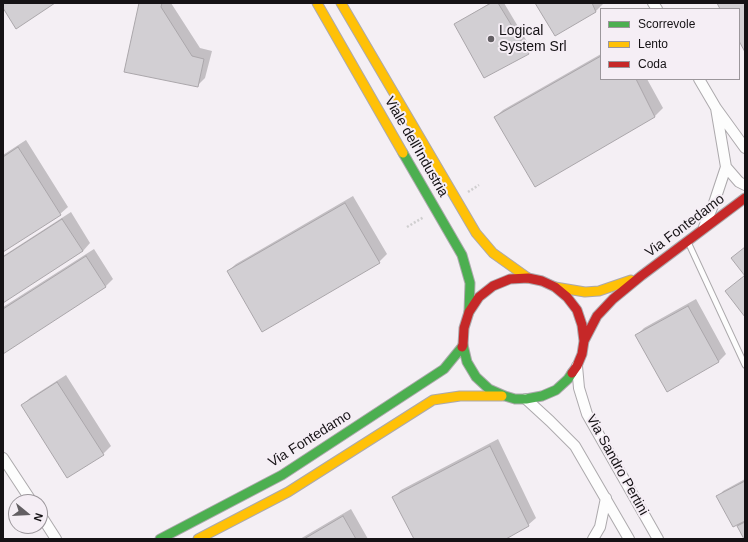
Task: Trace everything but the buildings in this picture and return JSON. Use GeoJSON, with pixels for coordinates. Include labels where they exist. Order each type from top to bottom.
{"type":"FeatureCollection","features":[{"type":"Feature","properties":{"kind":"main road","name":"Viale dell'Industria"},"geometry":{"type":"LineString","coordinates":[[317,3],[462,255],[470,283],[469,312]]}},
{"type":"Feature","properties":{"kind":"main road","name":"Viale dell'Industria"},"geometry":{"type":"LineString","coordinates":[[341,3],[476,232],[493,253],[528,278]]}},
{"type":"Feature","properties":{"kind":"main road","name":"Via Fontedamo"},"geometry":{"type":"LineString","coordinates":[[584,341],[597,316],[613,299],[641,276],[745,198]]}},
{"type":"Feature","properties":{"kind":"main road","name":"Via Fontedamo"},"geometry":{"type":"LineString","coordinates":[[555,287],[585,292],[599,291],[641,276]]}},
{"type":"Feature","properties":{"kind":"main road","name":"Via Fontedamo"},"geometry":{"type":"LineString","coordinates":[[528,278],[542,281],[555,287],[567,297],[577,310],[582,325],[584,341],[582,354],[577,366],[568,379],[556,390],[542,396],[526,399],[515,399],[489,389],[476,377],[467,362],[463,345],[464,328],[469,312],[479,297],[493,286],[510,279],[528,278]]}},
{"type":"Feature","properties":{"kind":"main road","name":"Via Fontedamo"},"geometry":{"type":"LineString","coordinates":[[160,539],[302,462],[444,369],[463,345]]}},
{"type":"Feature","properties":{"kind":"main road","name":"Via Fontedamo"},"geometry":{"type":"LineString","coordinates":[[198,539],[288,492],[433,400],[460,396],[505,396]]}},
{"type":"Feature","properties":{"kind":"street"},"geometry":{"type":"LineString","coordinates":[[700,80],[716,108],[745,148]]}},
{"type":"Feature","properties":{"kind":"street"},"geometry":{"type":"LineString","coordinates":[[704,229],[726,167],[716,108]]}},
{"type":"Feature","properties":{"kind":"street"},"geometry":{"type":"LineString","coordinates":[[726,167],[739,182],[745,185]]}},
{"type":"Feature","properties":{"kind":"street","name":"Via Sandro Pertini"},"geometry":{"type":"LineString","coordinates":[[577,366],[579,388],[587,414],[658,539]]}},
{"type":"Feature","properties":{"kind":"street","name":"Via Sandro Pertini"},"geometry":{"type":"LineString","coordinates":[[526,399],[575,446],[629,539]]}},
{"type":"Feature","properties":{"kind":"street"},"geometry":{"type":"LineString","coordinates":[[3,458],[27,494]]}},
{"type":"Feature","properties":{"kind":"street"},"geometry":{"type":"LineString","coordinates":[[593,539],[600,527],[606,498]]}},
{"type":"Feature","properties":{"kind":"street"},"geometry":{"type":"LineString","coordinates":[[48,526],[56,539]]}},
{"type":"Feature","properties":{"kind":"lane"},"geometry":{"type":"LineString","coordinates":[[687,241],[745,365]]}},
{"type":"Feature","properties":{"kind":"traffic: fast"},"geometry":{"type":"LineString","coordinates":[[403,153],[462,255],[470,283],[469,312]]}},
{"type":"Feature","properties":{"kind":"traffic: fast"},"geometry":{"type":"LineString","coordinates":[[463,345],[467,362],[476,377],[489,389],[515,399],[526,399],[542,396],[556,390],[572,373]]}},
{"type":"Feature","properties":{"kind":"traffic: fast"},"geometry":{"type":"LineString","coordinates":[[160,539],[282,475],[444,369],[462,347]]}},
{"type":"Feature","properties":{"kind":"traffic: slow"},"geometry":{"type":"LineString","coordinates":[[317,3],[403,153]]}},
{"type":"Feature","properties":{"kind":"traffic: slow"},"geometry":{"type":"LineString","coordinates":[[341,3],[476,233],[493,253],[528,278]]}},
{"type":"Feature","properties":{"kind":"traffic: slow"},"geometry":{"type":"LineString","coordinates":[[555,287],[585,292],[599,291],[631,280]]}},
{"type":"Feature","properties":{"kind":"traffic: slow"},"geometry":{"type":"LineString","coordinates":[[198,539],[288,492],[433,400],[460,396],[502,396]]}},
{"type":"Feature","properties":{"kind":"traffic: jam"},"geometry":{"type":"LineString","coordinates":[[584,341],[597,316],[613,299],[641,276],[745,198]]}},
{"type":"Feature","properties":{"kind":"traffic: jam"},"geometry":{"type":"LineString","coordinates":[[462,347],[464,328],[469,312],[479,297],[493,286],[510,279],[528,278],[542,281],[555,287],[567,297],[577,310],[582,325],[584,341],[582,354],[572,373]]}},
{"type":"Feature","properties":{"kind":"place","name":"Logical System Srl"},"geometry":{"type":"Point","coordinates":[491,39]}}]}
